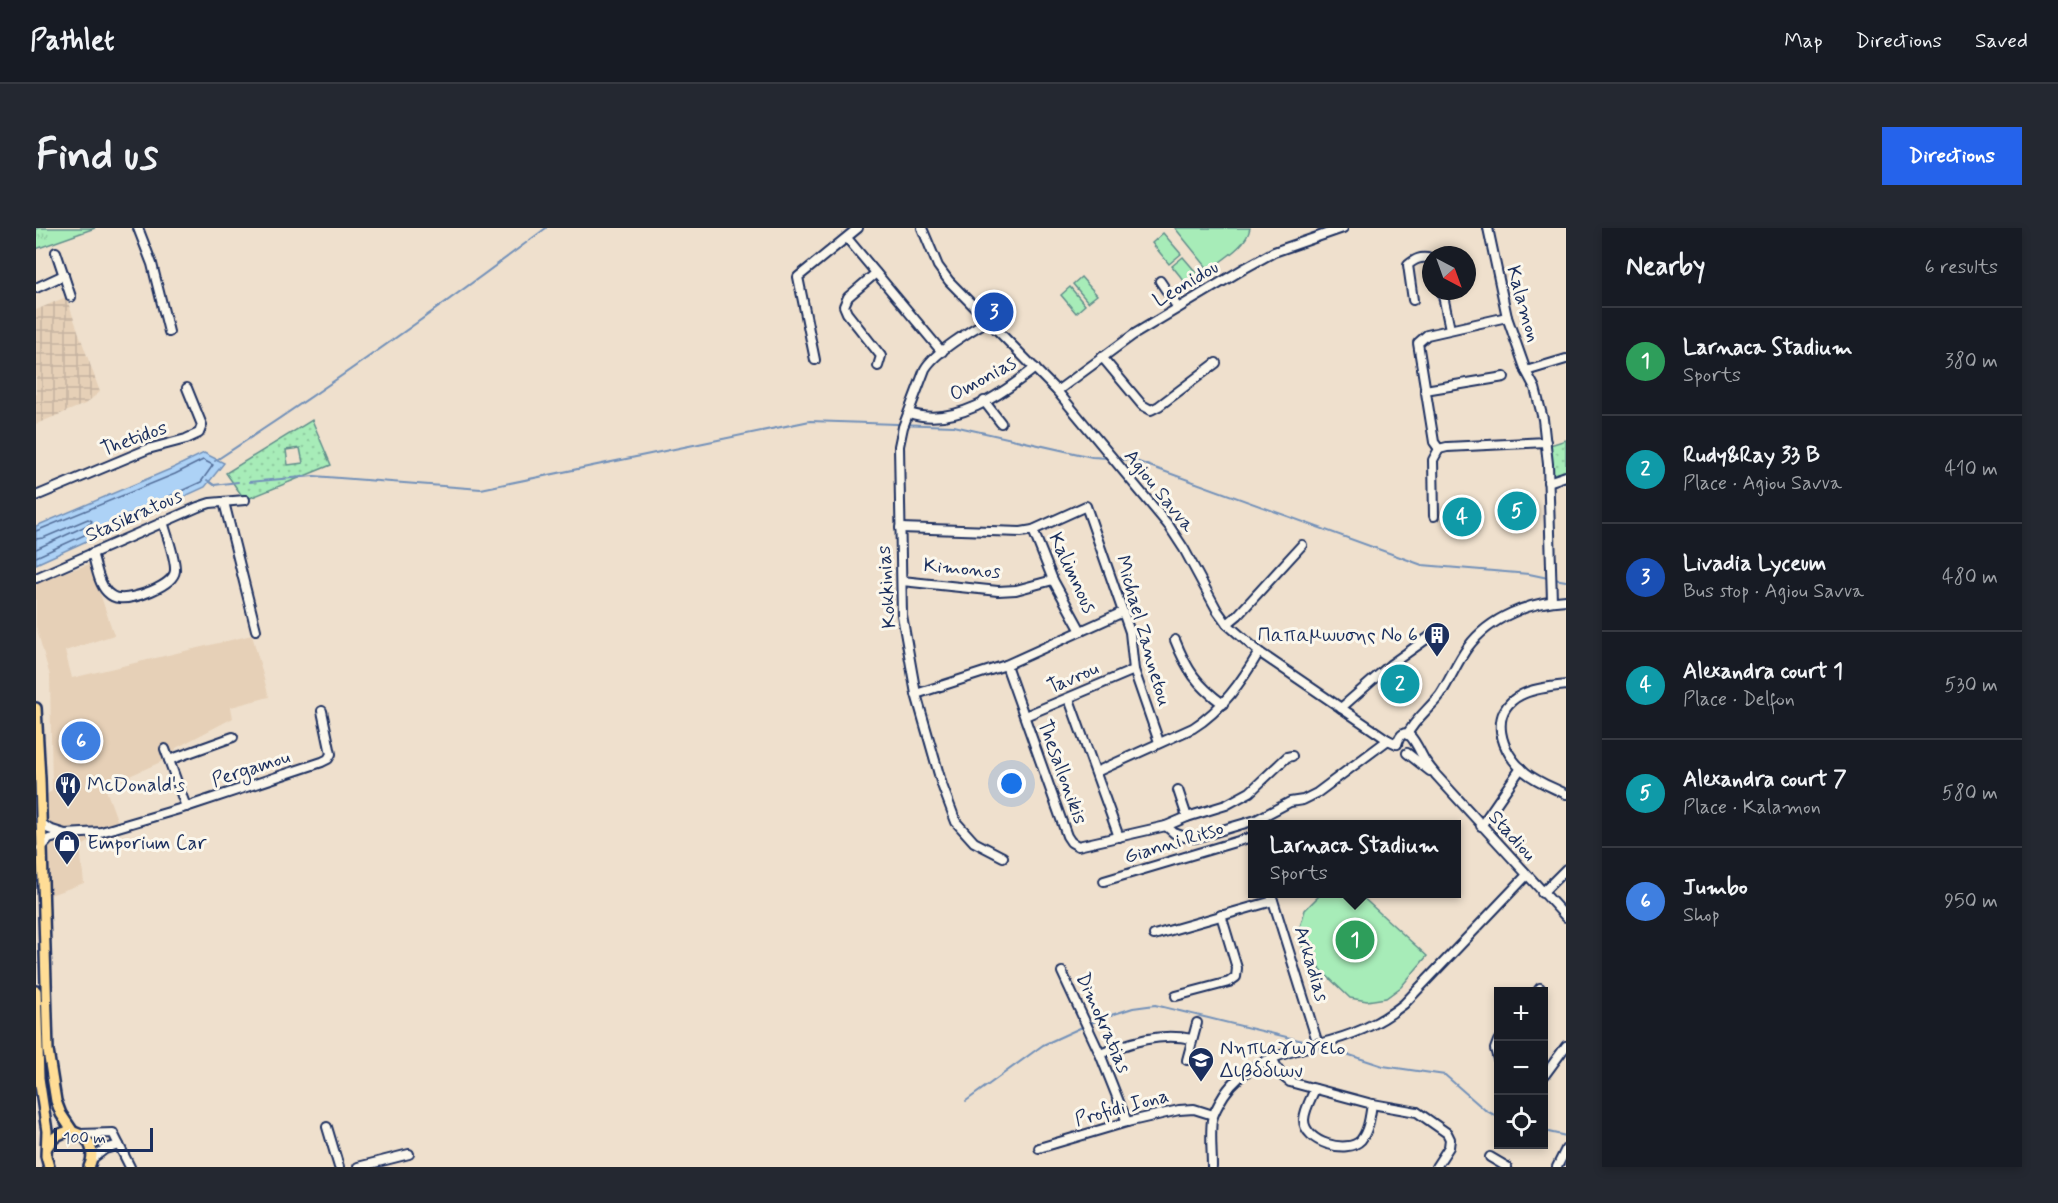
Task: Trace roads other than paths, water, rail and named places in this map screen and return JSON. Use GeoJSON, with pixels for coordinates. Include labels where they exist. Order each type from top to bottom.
{"type":"FeatureCollection","features":[{"type":"Feature","properties":{"kind":"main road"},"geometry":{"type":"LineString","coordinates":[[36,708],[50,1069],[58,1107],[76,1133],[90,1144],[91,1163]]}},
{"type":"Feature","properties":{"kind":"main road"},"geometry":{"type":"LineString","coordinates":[[36,991],[38,1070],[47,1124],[46,1156],[49,1167]]}},
{"type":"Feature","properties":{"kind":"main road"},"geometry":{"type":"LineString","coordinates":[[47,1149],[57,1136],[76,1133]]}},
{"type":"Feature","properties":{"kind":"street"},"geometry":{"type":"LineString","coordinates":[[138,228],[152,264],[169,332]]}},
{"type":"Feature","properties":{"kind":"street"},"geometry":{"type":"LineString","coordinates":[[815,360],[798,277],[858,228]]}},
{"type":"Feature","properties":{"kind":"street","name":"Agiou Savva"},"geometry":{"type":"LineString","coordinates":[[922,228],[938,266],[1058,391],[1177,537],[1216,610],[1227,624],[1259,652],[1397,744]]}},
{"type":"Feature","properties":{"kind":"street","name":"Leonidou"},"geometry":{"type":"LineString","coordinates":[[1058,391],[1102,357],[1158,319],[1274,252],[1343,228]]}},
{"type":"Feature","properties":{"kind":"street","name":"Kalamon"},"geometry":{"type":"LineString","coordinates":[[1488,228],[1508,317],[1526,371],[1535,388],[1546,442],[1552,602]]}},
{"type":"Feature","properties":{"kind":"street"},"geometry":{"type":"LineString","coordinates":[[847,238],[942,352]]}},
{"type":"Feature","properties":{"kind":"street"},"geometry":{"type":"LineString","coordinates":[[56,252],[72,297]]}},
{"type":"Feature","properties":{"kind":"street"},"geometry":{"type":"LineString","coordinates":[[1413,300],[1408,265],[1422,258]]}},
{"type":"Feature","properties":{"kind":"street"},"geometry":{"type":"LineString","coordinates":[[876,273],[848,297],[844,306],[881,356],[878,366]]}},
{"type":"Feature","properties":{"kind":"street"},"geometry":{"type":"LineString","coordinates":[[36,288],[64,275]]}},
{"type":"Feature","properties":{"kind":"street"},"geometry":{"type":"LineString","coordinates":[[1160,281],[1178,308]]}},
{"type":"Feature","properties":{"kind":"street"},"geometry":{"type":"LineString","coordinates":[[1444,300],[1450,329]]}},
{"type":"Feature","properties":{"kind":"street"},"geometry":{"type":"LineString","coordinates":[[1439,449],[1434,442],[1418,343],[1427,335],[1508,317]]}},
{"type":"Feature","properties":{"kind":"street","name":"Kokkinias"},"geometry":{"type":"LineString","coordinates":[[989,320],[932,360],[925,369],[903,427],[898,469],[901,490],[902,615],[916,694],[942,785],[956,822],[974,842],[1004,857]]}},
{"type":"Feature","properties":{"kind":"street"},"geometry":{"type":"LineString","coordinates":[[1102,357],[1142,405],[1151,410],[1216,363]]}},
{"type":"Feature","properties":{"kind":"street"},"geometry":{"type":"LineString","coordinates":[[1526,371],[1566,359]]}},
{"type":"Feature","properties":{"kind":"street","name":"Omonias"},"geometry":{"type":"LineString","coordinates":[[908,415],[919,417],[955,415],[984,401],[1035,368]]}},
{"type":"Feature","properties":{"kind":"street"},"geometry":{"type":"LineString","coordinates":[[1425,390],[1503,378]]}},
{"type":"Feature","properties":{"kind":"street","name":"Thetidos"},"geometry":{"type":"LineString","coordinates":[[36,496],[148,449],[186,439],[199,433],[202,425],[187,388]]}},
{"type":"Feature","properties":{"kind":"street"},"geometry":{"type":"LineString","coordinates":[[984,401],[1001,423]]}},
{"type":"Feature","properties":{"kind":"street"},"geometry":{"type":"LineString","coordinates":[[1434,516],[1433,460],[1439,449],[1546,442]]}},
{"type":"Feature","properties":{"kind":"street"},"geometry":{"type":"LineString","coordinates":[[1548,482],[1566,476]]}},
{"type":"Feature","properties":{"kind":"street","name":"Stasikratous"},"geometry":{"type":"LineString","coordinates":[[37,577],[204,505],[245,500]]}},
{"type":"Feature","properties":{"kind":"street"},"geometry":{"type":"LineString","coordinates":[[224,502],[256,630]]}},
{"type":"Feature","properties":{"kind":"street","name":"Michael Zannetou"},"geometry":{"type":"LineString","coordinates":[[900,528],[1016,532],[1033,530],[1086,506],[1130,632],[1134,670],[1159,742]]}},
{"type":"Feature","properties":{"kind":"street"},"geometry":{"type":"LineString","coordinates":[[92,552],[103,585],[106,591],[114,597],[126,598],[165,586],[172,579],[175,570],[163,521]]}},
{"type":"Feature","properties":{"kind":"street","name":"Kalimnous"},"geometry":{"type":"LineString","coordinates":[[1033,530],[1053,580],[1081,631]]}},
{"type":"Feature","properties":{"kind":"street"},"geometry":{"type":"LineString","coordinates":[[1227,624],[1302,545]]}},
{"type":"Feature","properties":{"kind":"street","name":"Kimonos"},"geometry":{"type":"LineString","coordinates":[[902,581],[998,591],[1016,590],[1053,580]]}},
{"type":"Feature","properties":{"kind":"street"},"geometry":{"type":"LineString","coordinates":[[1407,735],[1416,721],[1437,698],[1469,646],[1484,631],[1499,619],[1512,613],[1566,600]]}},
{"type":"Feature","properties":{"kind":"street"},"geometry":{"type":"LineString","coordinates":[[916,694],[1006,665],[1123,612]]}},
{"type":"Feature","properties":{"kind":"street"},"geometry":{"type":"LineString","coordinates":[[1341,708],[1390,665],[1432,636]]}},
{"type":"Feature","properties":{"kind":"street"},"geometry":{"type":"LineString","coordinates":[[1175,640],[1184,665],[1191,675],[1223,704]]}},
{"type":"Feature","properties":{"kind":"street"},"geometry":{"type":"LineString","coordinates":[[1096,772],[1193,728],[1207,719],[1223,704],[1259,652]]}},
{"type":"Feature","properties":{"kind":"street","name":"Thesallonikis"},"geometry":{"type":"LineString","coordinates":[[1006,665],[1067,836],[1078,846],[1119,837]]}},
{"type":"Feature","properties":{"kind":"street","name":"Tavrou"},"geometry":{"type":"LineString","coordinates":[[1025,716],[1134,670]]}},
{"type":"Feature","properties":{"kind":"street"},"geometry":{"type":"LineString","coordinates":[[1566,685],[1528,692],[1519,696],[1506,707],[1500,732],[1504,744],[1521,768],[1537,781],[1566,794]]}},
{"type":"Feature","properties":{"kind":"street"},"geometry":{"type":"LineString","coordinates":[[1069,699],[1119,837],[1166,826],[1226,805],[1250,792],[1287,757],[1292,756]]}},
{"type":"Feature","properties":{"kind":"street","name":"Pergamou"},"geometry":{"type":"LineString","coordinates":[[42,848],[52,838],[65,834],[101,832],[186,807],[326,760],[330,757],[331,751],[322,711]]}},
{"type":"Feature","properties":{"kind":"street"},"geometry":{"type":"LineString","coordinates":[[1407,735],[1412,736],[1416,744],[1414,749],[1407,753],[1401,751],[1397,744],[1401,736],[1407,735]]}},
{"type":"Feature","properties":{"kind":"street"},"geometry":{"type":"LineString","coordinates":[[170,760],[233,737]]}},
{"type":"Feature","properties":{"kind":"street"},"geometry":{"type":"LineString","coordinates":[[1259,820],[1290,802],[1303,800],[1317,793],[1388,740]]}},
{"type":"Feature","properties":{"kind":"street","name":"Stadiou"},"geometry":{"type":"LineString","coordinates":[[1416,744],[1436,775],[1526,876],[1566,917]]}},
{"type":"Feature","properties":{"kind":"street"},"geometry":{"type":"LineString","coordinates":[[165,749],[186,807]]}},
{"type":"Feature","properties":{"kind":"street","name":"Stadiou"},"geometry":{"type":"LineString","coordinates":[[1407,753],[1436,775]]}},
{"type":"Feature","properties":{"kind":"street"},"geometry":{"type":"LineString","coordinates":[[1481,826],[1521,768]]}},
{"type":"Feature","properties":{"kind":"street"},"geometry":{"type":"LineString","coordinates":[[1178,790],[1187,817]]}},
{"type":"Feature","properties":{"kind":"street","name":"Pergamou"},"geometry":{"type":"LineString","coordinates":[[41,823],[49,829],[65,834]]}},
{"type":"Feature","properties":{"kind":"street"},"geometry":{"type":"LineString","coordinates":[[1166,826],[1174,833],[1195,838],[1248,824]]}},
{"type":"Feature","properties":{"kind":"street","name":"Gianni Ritso"},"geometry":{"type":"LineString","coordinates":[[1104,881],[1248,838]]}},
{"type":"Feature","properties":{"kind":"street"},"geometry":{"type":"LineString","coordinates":[[1542,893],[1566,869]]}},
{"type":"Feature","properties":{"kind":"street"},"geometry":{"type":"LineString","coordinates":[[1212,1167],[1213,1114],[1235,1081],[1254,1066],[1272,1058],[1362,1031],[1386,1019],[1404,1004],[1526,876]]}},
{"type":"Feature","properties":{"kind":"street"},"geometry":{"type":"LineString","coordinates":[[1154,935],[1269,898]]}},
{"type":"Feature","properties":{"kind":"street","name":"Arkadias"},"geometry":{"type":"LineString","coordinates":[[1272,898],[1316,1044]]}},
{"type":"Feature","properties":{"kind":"street"},"geometry":{"type":"LineString","coordinates":[[1176,996],[1229,982],[1237,975],[1237,968],[1221,915]]}},
{"type":"Feature","properties":{"kind":"street","name":"Dimokratias"},"geometry":{"type":"LineString","coordinates":[[1062,972],[1100,1054],[1127,1122]]}},
{"type":"Feature","properties":{"kind":"street"},"geometry":{"type":"LineString","coordinates":[[1186,1060],[1197,1023]]}},
{"type":"Feature","properties":{"kind":"street"},"geometry":{"type":"LineString","coordinates":[[1100,1054],[1152,1037],[1173,1036],[1192,1039]]}},
{"type":"Feature","properties":{"kind":"street"},"geometry":{"type":"LineString","coordinates":[[1548,1071],[1566,1046]]}},
{"type":"Feature","properties":{"kind":"street"},"geometry":{"type":"LineString","coordinates":[[1272,1058],[1284,1078],[1372,1104],[1420,1113],[1447,1133],[1450,1141],[1449,1147],[1436,1167]]}},
{"type":"Feature","properties":{"kind":"street"},"geometry":{"type":"LineString","coordinates":[[1315,1089],[1304,1118],[1306,1128],[1317,1140],[1343,1148],[1354,1145],[1363,1138],[1367,1130],[1372,1104]]}},
{"type":"Feature","properties":{"kind":"street","name":"Profidi Iona"},"geometry":{"type":"LineString","coordinates":[[1039,1148],[1127,1122],[1185,1109],[1213,1114]]}},
{"type":"Feature","properties":{"kind":"street"},"geometry":{"type":"LineString","coordinates":[[327,1127],[339,1167]]}},
{"type":"Feature","properties":{"kind":"street"},"geometry":{"type":"LineString","coordinates":[[76,1133],[113,1133],[130,1167]]}},
{"type":"Feature","properties":{"kind":"street"},"geometry":{"type":"LineString","coordinates":[[91,1163],[105,1149],[119,1145]]}},
{"type":"Feature","properties":{"kind":"street"},"geometry":{"type":"LineString","coordinates":[[1561,1163],[1566,1149]]}},
{"type":"Feature","properties":{"kind":"street"},"geometry":{"type":"LineString","coordinates":[[358,1167],[380,1164],[409,1154]]}},
{"type":"Feature","properties":{"kind":"street"},"geometry":{"type":"LineString","coordinates":[[1490,1157],[1498,1165],[1507,1167]]}},
{"type":"Feature","properties":{"kind":"water"},"geometry":{"type":"Polygon","coordinates":[[[204,453],[224,463],[205,487],[36,564],[36,526],[204,453]]]}},
{"type":"Feature","properties":{"kind":"waterway"},"geometry":{"type":"LineString","coordinates":[[215,461],[382,347],[546,228]]}},
{"type":"Feature","properties":{"kind":"waterway"},"geometry":{"type":"LineString","coordinates":[[249,482],[314,476],[481,489],[810,421],[954,426],[1092,457],[1109,458]]}},
{"type":"Feature","properties":{"kind":"waterway"},"geometry":{"type":"LineString","coordinates":[[1117,459],[1133,460],[1422,565],[1529,574],[1548,578]]}},
{"type":"Feature","properties":{"kind":"waterway"},"geometry":{"type":"LineString","coordinates":[[207,480],[214,485],[238,482]]}},
{"type":"Feature","properties":{"kind":"waterway"},"geometry":{"type":"LineString","coordinates":[[1554,579],[1566,581]]}},
{"type":"Feature","properties":{"kind":"waterway"},"geometry":{"type":"LineString","coordinates":[[966,1101],[1043,1045],[1102,1018],[1133,1008],[1155,1005],[1311,1043]]}},
{"type":"Feature","properties":{"kind":"waterway"},"geometry":{"type":"LineString","coordinates":[[1322,1046],[1383,1066],[1445,1075],[1485,1110],[1494,1115]]}},
{"type":"Feature","properties":{"kind":"waterway"},"geometry":{"type":"LineString","coordinates":[[1548,1132],[1566,1136]]}},
{"type":"Feature","properties":{"kind":"place","name":"Livadia Lyceum"},"geometry":{"type":"Point","coordinates":[994,312]}},
{"type":"Feature","properties":{"kind":"place","name":"Alexandra court 7"},"geometry":{"type":"Point","coordinates":[1517,511]}},
{"type":"Feature","properties":{"kind":"place","name":"Alexandra court 1"},"geometry":{"type":"Point","coordinates":[1462,517]}},
{"type":"Feature","properties":{"kind":"place","name":"Παπαμωυσης No 6"},"geometry":{"type":"Point","coordinates":[1437,658]}},
{"type":"Feature","properties":{"kind":"place","name":"Rudy&Ray 33 B"},"geometry":{"type":"Point","coordinates":[1400,684]}},
{"type":"Feature","properties":{"kind":"place","name":"Jumbo"},"geometry":{"type":"Point","coordinates":[81,741]}},
{"type":"Feature","properties":{"kind":"place","name":"McDonald's"},"geometry":{"type":"Point","coordinates":[68,808]}},
{"type":"Feature","properties":{"kind":"place","name":"Emporium Car"},"geometry":{"type":"Point","coordinates":[67,866]}},
{"type":"Feature","properties":{"kind":"place","name":"Larnaca Stadium"},"geometry":{"type":"Point","coordinates":[1355,940]}},
{"type":"Feature","properties":{"kind":"place","name":"Νηπιαγωγειο Διβδδιων"},"geometry":{"type":"Point","coordinates":[1201,1083]}}]}
